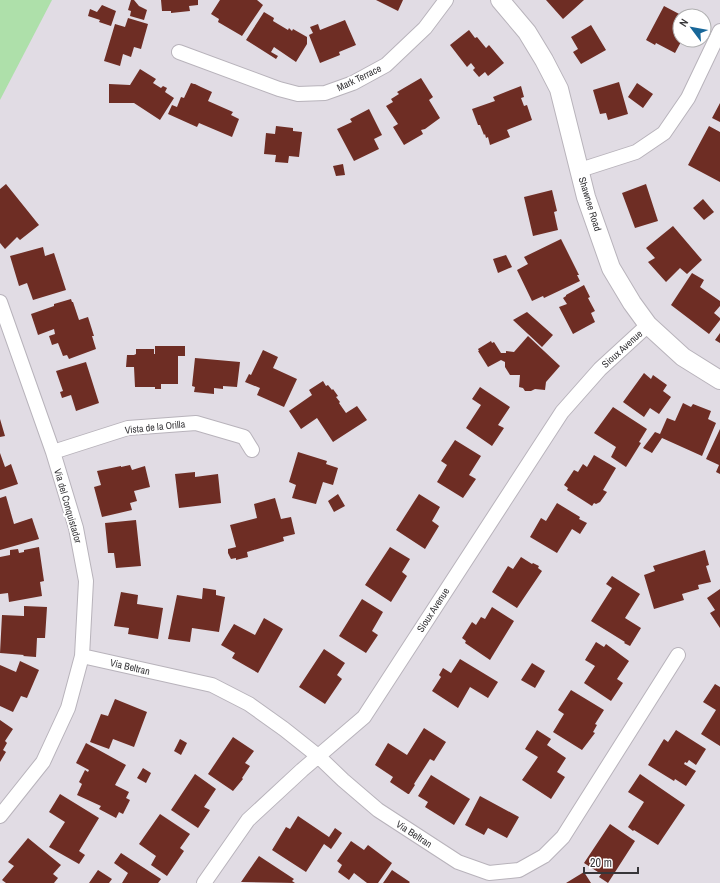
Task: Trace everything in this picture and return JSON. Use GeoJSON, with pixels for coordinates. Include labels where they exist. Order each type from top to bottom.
{"type":"FeatureCollection","features":[{"type":"Feature","properties":{"kind":"street","name":"Mark Terrace"},"geometry":{"type":"LineString","coordinates":[[179,52],[279,89],[298,94],[325,93],[353,83],[386,65],[425,28],[446,0]]}},
{"type":"Feature","properties":{"kind":"street","name":"Shawnee Road"},"geometry":{"type":"LineString","coordinates":[[500,0],[527,32],[559,89],[586,197],[611,268],[632,303],[648,325],[683,357],[720,380]]}},
{"type":"Feature","properties":{"kind":"street"},"geometry":{"type":"LineString","coordinates":[[580,170],[636,152],[664,133],[688,98],[720,31]]}},
{"type":"Feature","properties":{"kind":"street","name":"Via del Conquistador"},"geometry":{"type":"LineString","coordinates":[[0,302],[53,452],[76,528],[86,581],[82,656],[68,708],[44,762],[0,816]]}},
{"type":"Feature","properties":{"kind":"street","name":"Sioux Avenue"},"geometry":{"type":"LineString","coordinates":[[204,883],[248,820],[318,756],[364,717],[562,412],[600,369],[648,325]]}},
{"type":"Feature","properties":{"kind":"street","name":"Vista de la Orilla"},"geometry":{"type":"LineString","coordinates":[[53,452],[128,428],[196,424],[244,437],[252,450]]}},
{"type":"Feature","properties":{"kind":"street","name":"Via Beltran"},"geometry":{"type":"LineString","coordinates":[[82,656],[212,685],[249,704],[318,756],[378,810],[458,862],[489,873],[519,870],[544,856],[563,837],[678,655]]}},
{"type":"Feature","properties":{"kind":"green space"},"geometry":{"type":"Polygon","coordinates":[[[0,0],[52,0],[0,100],[0,0]]]}},
{"type":"Feature","properties":{"kind":"building"},"geometry":{"type":"Polygon","coordinates":[[[131,0],[134,0],[139,6],[147,10],[144,20],[130,16],[131,11],[128,10],[131,0]]]}},
{"type":"Feature","properties":{"kind":"building"},"geometry":{"type":"Polygon","coordinates":[[[161,0],[198,0],[198,5],[189,6],[190,11],[171,13],[171,11],[162,11],[161,0]]]}},
{"type":"Feature","properties":{"kind":"building"},"geometry":{"type":"Polygon","coordinates":[[[220,0],[257,0],[263,5],[242,36],[218,22],[219,19],[211,14],[220,0]]]}},
{"type":"Feature","properties":{"kind":"building"},"geometry":{"type":"Polygon","coordinates":[[[376,0],[403,0],[398,11],[376,0]]]}},
{"type":"Feature","properties":{"kind":"building"},"geometry":{"type":"Polygon","coordinates":[[[546,0],[584,0],[563,19],[546,0]]]}},
{"type":"Feature","properties":{"kind":"building"},"geometry":{"type":"Polygon","coordinates":[[[102,5],[116,11],[111,26],[88,16],[90,9],[97,12],[102,5]]]}},
{"type":"Feature","properties":{"kind":"building"},"geometry":{"type":"Polygon","coordinates":[[[664,6],[672,10],[672,48],[678,48],[675,53],[656,43],[655,45],[646,40],[664,6]]]}},
{"type":"Feature","properties":{"kind":"building"},"geometry":{"type":"Polygon","coordinates":[[[264,12],[274,18],[273,21],[288,30],[289,28],[292,31],[293,29],[307,37],[307,44],[296,62],[274,47],[271,52],[278,56],[276,59],[246,40],[264,12]]]}},
{"type":"Feature","properties":{"kind":"building"},"geometry":{"type":"Polygon","coordinates":[[[128,18],[148,24],[141,49],[134,47],[131,57],[123,54],[120,66],[104,61],[115,24],[125,27],[128,18]]]}},
{"type":"Feature","properties":{"kind":"building"},"geometry":{"type":"Polygon","coordinates":[[[345,20],[356,45],[339,52],[340,55],[320,63],[309,35],[313,33],[310,27],[318,24],[320,30],[345,20]]]}},
{"type":"Feature","properties":{"kind":"building"},"geometry":{"type":"Polygon","coordinates":[[[591,25],[606,50],[581,64],[573,52],[578,49],[571,37],[591,25]]]}},
{"type":"Feature","properties":{"kind":"building"},"geometry":{"type":"Polygon","coordinates":[[[469,30],[486,48],[489,45],[504,63],[488,76],[485,72],[479,77],[473,70],[475,68],[471,63],[467,67],[450,45],[469,30]]]}},
{"type":"Feature","properties":{"kind":"building"},"geometry":{"type":"Polygon","coordinates":[[[140,69],[156,79],[153,83],[161,88],[163,86],[167,88],[165,92],[174,98],[160,120],[134,103],[109,103],[109,84],[130,85],[140,69]]]}},
{"type":"Feature","properties":{"kind":"building"},"geometry":{"type":"Polygon","coordinates":[[[421,78],[433,97],[429,100],[440,118],[425,129],[421,130],[423,134],[404,145],[393,127],[398,124],[386,106],[393,102],[391,99],[399,94],[397,92],[421,78]]]}},
{"type":"Feature","properties":{"kind":"building"},"geometry":{"type":"Polygon","coordinates":[[[619,82],[628,114],[608,120],[606,113],[600,114],[593,90],[619,82]]]}},
{"type":"Feature","properties":{"kind":"building"},"geometry":{"type":"Polygon","coordinates":[[[191,83],[212,92],[208,101],[233,112],[231,115],[239,119],[232,137],[199,123],[197,127],[168,114],[172,105],[177,107],[181,97],[184,98],[191,83]]]}},
{"type":"Feature","properties":{"kind":"building"},"geometry":{"type":"Polygon","coordinates":[[[637,83],[653,94],[643,108],[628,97],[637,83]]]}},
{"type":"Feature","properties":{"kind":"building"},"geometry":{"type":"Polygon","coordinates":[[[521,86],[524,97],[521,98],[524,106],[527,105],[532,120],[507,130],[510,137],[490,145],[488,137],[486,138],[480,125],[478,125],[472,109],[495,101],[493,97],[521,86]]]}},
{"type":"Feature","properties":{"kind":"building"},"geometry":{"type":"Polygon","coordinates":[[[720,103],[720,122],[712,118],[720,103]]]}},
{"type":"Feature","properties":{"kind":"building"},"geometry":{"type":"Polygon","coordinates":[[[369,109],[382,135],[374,139],[379,149],[354,161],[337,129],[352,122],[350,119],[369,109]]]}},
{"type":"Feature","properties":{"kind":"building"},"geometry":{"type":"Polygon","coordinates":[[[276,126],[293,128],[293,131],[302,132],[299,157],[289,156],[288,163],[275,162],[276,155],[264,154],[266,133],[275,134],[276,126]]]}},
{"type":"Feature","properties":{"kind":"building"},"geometry":{"type":"Polygon","coordinates":[[[709,126],[720,132],[720,182],[688,165],[709,126]]]}},
{"type":"Feature","properties":{"kind":"building"},"geometry":{"type":"Polygon","coordinates":[[[343,164],[345,175],[336,176],[333,166],[343,164]]]}},
{"type":"Feature","properties":{"kind":"building"},"geometry":{"type":"Polygon","coordinates":[[[6,184],[39,225],[20,240],[17,237],[5,249],[0,243],[0,189],[6,184]]]}},
{"type":"Feature","properties":{"kind":"building"},"geometry":{"type":"Polygon","coordinates":[[[646,184],[658,221],[635,228],[622,193],[646,184]]]}},
{"type":"Feature","properties":{"kind":"building"},"geometry":{"type":"Polygon","coordinates":[[[552,190],[557,211],[554,212],[558,230],[533,236],[524,197],[552,190]]]}},
{"type":"Feature","properties":{"kind":"building"},"geometry":{"type":"Polygon","coordinates":[[[703,199],[714,212],[704,220],[693,208],[703,199]]]}},
{"type":"Feature","properties":{"kind":"building"},"geometry":{"type":"Polygon","coordinates":[[[673,226],[702,260],[687,274],[680,268],[666,282],[648,262],[655,258],[646,248],[673,226]]]}},
{"type":"Feature","properties":{"kind":"building"},"geometry":{"type":"Polygon","coordinates":[[[561,239],[579,275],[577,275],[580,281],[544,298],[543,296],[532,301],[517,270],[528,264],[524,257],[561,239]]]}},
{"type":"Feature","properties":{"kind":"building"},"geometry":{"type":"Polygon","coordinates":[[[43,247],[45,256],[54,253],[66,290],[33,300],[27,283],[19,286],[10,256],[43,247]]]}},
{"type":"Feature","properties":{"kind":"building"},"geometry":{"type":"Polygon","coordinates":[[[506,255],[512,267],[498,273],[493,259],[506,255]]]}},
{"type":"Feature","properties":{"kind":"building"},"geometry":{"type":"Polygon","coordinates":[[[692,273],[704,280],[700,287],[720,301],[720,306],[714,313],[720,318],[720,320],[709,334],[671,305],[692,273]]]}},
{"type":"Feature","properties":{"kind":"building"},"geometry":{"type":"Polygon","coordinates":[[[584,285],[590,297],[588,298],[595,311],[591,313],[595,322],[573,334],[559,307],[567,304],[563,298],[566,295],[584,285]]]}},
{"type":"Feature","properties":{"kind":"building"},"geometry":{"type":"Polygon","coordinates":[[[71,299],[79,320],[88,317],[94,336],[92,336],[96,349],[69,359],[67,355],[63,356],[58,343],[52,345],[49,336],[55,334],[54,329],[38,335],[31,314],[54,306],[54,304],[71,299]]]}},
{"type":"Feature","properties":{"kind":"building"},"geometry":{"type":"Polygon","coordinates":[[[527,312],[553,335],[542,347],[513,320],[527,312]]]}},
{"type":"Feature","properties":{"kind":"building"},"geometry":{"type":"Polygon","coordinates":[[[720,333],[720,343],[715,340],[720,333]]]}},
{"type":"Feature","properties":{"kind":"building"},"geometry":{"type":"Polygon","coordinates":[[[528,336],[560,366],[546,382],[545,390],[535,389],[525,391],[523,388],[519,387],[520,375],[510,375],[505,367],[505,362],[501,360],[488,367],[478,351],[478,349],[491,341],[492,343],[494,342],[501,353],[506,353],[506,351],[514,352],[528,336]]]}},
{"type":"Feature","properties":{"kind":"building"},"geometry":{"type":"Polygon","coordinates":[[[155,346],[185,346],[185,356],[178,356],[178,384],[161,384],[161,389],[155,389],[155,387],[135,387],[134,367],[126,367],[127,355],[136,354],[136,349],[154,349],[155,354],[155,346]]]}},
{"type":"Feature","properties":{"kind":"building"},"geometry":{"type":"Polygon","coordinates":[[[263,350],[278,357],[273,368],[297,379],[284,407],[257,395],[260,388],[245,382],[249,374],[251,375],[263,350]]]}},
{"type":"Feature","properties":{"kind":"building"},"geometry":{"type":"Polygon","coordinates":[[[195,358],[240,362],[237,387],[223,386],[223,389],[214,388],[214,394],[194,392],[195,387],[192,386],[195,358]]]}},
{"type":"Feature","properties":{"kind":"building"},"geometry":{"type":"Polygon","coordinates":[[[86,362],[99,403],[76,411],[71,395],[62,398],[60,392],[63,391],[56,371],[86,362]]]}},
{"type":"Feature","properties":{"kind":"building"},"geometry":{"type":"Polygon","coordinates":[[[644,373],[651,379],[653,375],[667,385],[663,391],[671,397],[659,414],[650,408],[644,417],[623,402],[644,373]]]}},
{"type":"Feature","properties":{"kind":"building"},"geometry":{"type":"Polygon","coordinates":[[[323,381],[326,386],[328,385],[332,390],[333,389],[338,396],[336,397],[340,402],[339,403],[346,413],[357,406],[367,420],[333,442],[317,418],[301,429],[289,411],[312,395],[309,390],[323,381]]]}},
{"type":"Feature","properties":{"kind":"building"},"geometry":{"type":"Polygon","coordinates":[[[480,387],[510,407],[498,425],[504,428],[492,446],[466,428],[481,405],[472,399],[480,387]]]}},
{"type":"Feature","properties":{"kind":"building"},"geometry":{"type":"Polygon","coordinates":[[[683,403],[691,407],[693,404],[711,411],[708,419],[716,423],[702,456],[662,438],[652,453],[643,448],[655,432],[660,434],[667,418],[675,421],[683,403]]]}},
{"type":"Feature","properties":{"kind":"building"},"geometry":{"type":"Polygon","coordinates":[[[613,407],[647,429],[639,442],[641,443],[626,467],[611,457],[616,447],[594,433],[613,407]]]}},
{"type":"Feature","properties":{"kind":"building"},"geometry":{"type":"Polygon","coordinates":[[[0,419],[5,436],[0,437],[0,419]]]}},
{"type":"Feature","properties":{"kind":"building"},"geometry":{"type":"Polygon","coordinates":[[[720,429],[720,474],[716,472],[719,465],[706,459],[720,429]]]}},
{"type":"Feature","properties":{"kind":"building"},"geometry":{"type":"Polygon","coordinates":[[[455,440],[481,456],[469,475],[476,479],[463,498],[437,482],[447,465],[441,461],[455,440]]]}},
{"type":"Feature","properties":{"kind":"building"},"geometry":{"type":"Polygon","coordinates":[[[298,452],[327,461],[326,464],[338,468],[333,485],[323,482],[316,504],[292,498],[296,485],[289,482],[298,452]]]}},
{"type":"Feature","properties":{"kind":"building"},"geometry":{"type":"Polygon","coordinates":[[[0,453],[5,467],[11,464],[18,484],[0,490],[0,453]]]}},
{"type":"Feature","properties":{"kind":"building"},"geometry":{"type":"Polygon","coordinates":[[[594,455],[616,468],[603,490],[607,492],[600,502],[596,504],[594,503],[592,506],[567,490],[568,488],[564,485],[574,470],[578,472],[583,464],[587,467],[594,455]]]}},
{"type":"Feature","properties":{"kind":"building"},"geometry":{"type":"Polygon","coordinates":[[[130,465],[132,470],[145,466],[150,487],[134,491],[137,501],[130,503],[132,510],[102,517],[94,487],[101,485],[97,471],[130,465]]]}},
{"type":"Feature","properties":{"kind":"building"},"geometry":{"type":"Polygon","coordinates":[[[195,472],[195,477],[218,474],[221,503],[179,508],[175,474],[195,472]]]}},
{"type":"Feature","properties":{"kind":"building"},"geometry":{"type":"Polygon","coordinates":[[[338,494],[345,506],[334,512],[328,501],[338,494]]]}},
{"type":"Feature","properties":{"kind":"building"},"geometry":{"type":"Polygon","coordinates":[[[419,494],[440,507],[432,521],[439,526],[425,549],[396,530],[419,494]]]}},
{"type":"Feature","properties":{"kind":"building"},"geometry":{"type":"Polygon","coordinates":[[[6,496],[14,524],[32,518],[39,539],[0,550],[0,498],[6,496]]]}},
{"type":"Feature","properties":{"kind":"building"},"geometry":{"type":"Polygon","coordinates":[[[275,498],[281,519],[291,517],[295,534],[283,537],[284,541],[247,552],[248,557],[236,560],[236,558],[231,559],[228,549],[236,547],[230,525],[257,518],[254,504],[275,498]]]}},
{"type":"Feature","properties":{"kind":"building"},"geometry":{"type":"Polygon","coordinates":[[[557,503],[587,523],[580,534],[572,529],[557,553],[530,537],[541,518],[546,521],[557,503]]]}},
{"type":"Feature","properties":{"kind":"building"},"geometry":{"type":"Polygon","coordinates":[[[136,520],[141,566],[116,568],[114,553],[108,553],[105,523],[136,520]]]}},
{"type":"Feature","properties":{"kind":"building"},"geometry":{"type":"Polygon","coordinates":[[[39,547],[44,581],[40,582],[42,596],[9,602],[8,593],[0,594],[0,557],[10,555],[10,550],[18,549],[19,553],[24,552],[24,550],[39,547]]]}},
{"type":"Feature","properties":{"kind":"building"},"geometry":{"type":"Polygon","coordinates":[[[390,547],[410,559],[402,572],[407,576],[391,602],[365,585],[390,547]]]}},
{"type":"Feature","properties":{"kind":"building"},"geometry":{"type":"Polygon","coordinates":[[[705,550],[709,565],[706,566],[711,582],[698,585],[699,589],[682,594],[684,600],[654,609],[644,575],[655,571],[653,566],[705,550]]]}},
{"type":"Feature","properties":{"kind":"building"},"geometry":{"type":"Polygon","coordinates":[[[521,557],[532,564],[533,563],[539,566],[538,568],[542,571],[517,608],[492,592],[508,566],[513,569],[521,557]]]}},
{"type":"Feature","properties":{"kind":"building"},"geometry":{"type":"Polygon","coordinates":[[[612,576],[640,594],[625,618],[641,628],[630,646],[591,621],[612,588],[606,584],[612,576]]]}},
{"type":"Feature","properties":{"kind":"building"},"geometry":{"type":"Polygon","coordinates":[[[203,588],[216,590],[216,595],[225,597],[219,632],[192,628],[190,642],[168,639],[177,595],[202,599],[203,588]]]}},
{"type":"Feature","properties":{"kind":"building"},"geometry":{"type":"Polygon","coordinates":[[[720,589],[720,628],[710,613],[715,610],[707,598],[720,589]]]}},
{"type":"Feature","properties":{"kind":"building"},"geometry":{"type":"Polygon","coordinates":[[[121,592],[138,595],[137,604],[163,608],[158,639],[128,634],[129,628],[114,626],[121,592]]]}},
{"type":"Feature","properties":{"kind":"building"},"geometry":{"type":"Polygon","coordinates":[[[362,599],[383,612],[372,631],[378,635],[366,653],[339,636],[362,599]]]}},
{"type":"Feature","properties":{"kind":"building"},"geometry":{"type":"Polygon","coordinates":[[[24,606],[47,607],[45,638],[37,638],[36,657],[0,653],[2,615],[24,616],[24,606]]]}},
{"type":"Feature","properties":{"kind":"building"},"geometry":{"type":"Polygon","coordinates":[[[492,607],[514,621],[490,660],[465,643],[466,641],[462,638],[472,622],[476,625],[481,617],[485,619],[492,607]]]}},
{"type":"Feature","properties":{"kind":"building"},"geometry":{"type":"Polygon","coordinates":[[[264,618],[283,629],[258,673],[232,658],[235,653],[221,645],[234,624],[255,635],[264,618]]]}},
{"type":"Feature","properties":{"kind":"building"},"geometry":{"type":"Polygon","coordinates":[[[596,642],[604,647],[606,644],[629,661],[617,679],[623,683],[611,701],[584,683],[595,666],[585,660],[596,642]]]}},
{"type":"Feature","properties":{"kind":"building"},"geometry":{"type":"Polygon","coordinates":[[[324,649],[345,663],[337,675],[342,679],[325,704],[299,687],[324,649]]]}},
{"type":"Feature","properties":{"kind":"building"},"geometry":{"type":"Polygon","coordinates":[[[460,659],[498,682],[488,698],[470,687],[458,708],[432,691],[441,677],[439,675],[443,668],[451,673],[460,659]]]}},
{"type":"Feature","properties":{"kind":"building"},"geometry":{"type":"Polygon","coordinates":[[[20,661],[39,670],[27,698],[21,696],[13,712],[0,706],[0,665],[16,672],[20,661]]]}},
{"type":"Feature","properties":{"kind":"building"},"geometry":{"type":"Polygon","coordinates":[[[532,663],[545,671],[535,688],[521,680],[532,663]]]}},
{"type":"Feature","properties":{"kind":"building"},"geometry":{"type":"Polygon","coordinates":[[[715,684],[720,687],[720,746],[701,734],[716,710],[703,702],[715,684]]]}},
{"type":"Feature","properties":{"kind":"building"},"geometry":{"type":"Polygon","coordinates":[[[571,690],[604,710],[595,724],[597,725],[593,732],[595,733],[582,750],[553,732],[564,714],[558,710],[571,690]]]}},
{"type":"Feature","properties":{"kind":"building"},"geometry":{"type":"Polygon","coordinates":[[[115,699],[147,712],[134,747],[113,739],[109,749],[90,742],[101,714],[108,716],[115,699]]]}},
{"type":"Feature","properties":{"kind":"building"},"geometry":{"type":"Polygon","coordinates":[[[0,720],[13,729],[5,741],[7,743],[3,750],[6,752],[0,762],[0,720]]]}},
{"type":"Feature","properties":{"kind":"building"},"geometry":{"type":"Polygon","coordinates":[[[424,728],[446,742],[434,761],[430,759],[408,794],[390,782],[393,777],[375,765],[388,743],[407,755],[424,728]]]}},
{"type":"Feature","properties":{"kind":"building"},"geometry":{"type":"Polygon","coordinates":[[[537,730],[551,739],[547,745],[566,758],[557,772],[565,777],[551,799],[522,780],[538,757],[525,749],[537,730]]]}},
{"type":"Feature","properties":{"kind":"building"},"geometry":{"type":"Polygon","coordinates":[[[676,730],[706,749],[696,765],[689,760],[687,763],[685,762],[684,764],[696,771],[686,786],[675,779],[674,781],[648,765],[664,739],[668,742],[676,730]]]}},
{"type":"Feature","properties":{"kind":"building"},"geometry":{"type":"Polygon","coordinates":[[[233,737],[254,751],[245,763],[250,766],[242,778],[243,779],[233,791],[208,774],[233,737]]]}},
{"type":"Feature","properties":{"kind":"building"},"geometry":{"type":"Polygon","coordinates":[[[180,739],[187,743],[181,755],[174,751],[180,739]]]}},
{"type":"Feature","properties":{"kind":"building"},"geometry":{"type":"Polygon","coordinates":[[[86,743],[126,765],[115,785],[129,792],[126,798],[130,800],[123,814],[119,812],[116,818],[99,809],[101,806],[77,795],[82,784],[79,782],[85,770],[88,772],[89,770],[76,763],[86,743]]]}},
{"type":"Feature","properties":{"kind":"building"},"geometry":{"type":"Polygon","coordinates":[[[143,768],[151,773],[146,783],[137,778],[143,768]]]}},
{"type":"Feature","properties":{"kind":"building"},"geometry":{"type":"Polygon","coordinates":[[[195,774],[216,789],[204,807],[210,810],[198,828],[171,810],[195,774]]]}},
{"type":"Feature","properties":{"kind":"building"},"geometry":{"type":"Polygon","coordinates":[[[640,774],[685,805],[658,845],[628,827],[644,802],[628,792],[640,774]]]}},
{"type":"Feature","properties":{"kind":"building"},"geometry":{"type":"Polygon","coordinates":[[[431,775],[470,799],[454,825],[425,807],[428,802],[418,796],[431,775]]]}},
{"type":"Feature","properties":{"kind":"building"},"geometry":{"type":"Polygon","coordinates":[[[60,794],[99,818],[79,851],[85,855],[79,864],[49,847],[65,822],[49,812],[60,794]]]}},
{"type":"Feature","properties":{"kind":"building"},"geometry":{"type":"Polygon","coordinates":[[[480,796],[519,817],[507,838],[488,828],[484,835],[465,825],[480,796]]]}},
{"type":"Feature","properties":{"kind":"building"},"geometry":{"type":"Polygon","coordinates":[[[160,814],[190,834],[180,848],[184,851],[167,876],[151,865],[156,856],[139,844],[160,814]]]}},
{"type":"Feature","properties":{"kind":"building"},"geometry":{"type":"Polygon","coordinates":[[[298,816],[329,837],[335,828],[342,833],[331,849],[324,844],[306,872],[272,850],[286,827],[290,829],[298,816]]]}},
{"type":"Feature","properties":{"kind":"building"},"geometry":{"type":"Polygon","coordinates":[[[610,824],[635,841],[608,883],[599,877],[601,874],[584,863],[610,824]]]}},
{"type":"Feature","properties":{"kind":"building"},"geometry":{"type":"Polygon","coordinates":[[[28,838],[61,865],[53,874],[58,878],[54,883],[6,883],[2,880],[14,866],[8,862],[28,838]]]}},
{"type":"Feature","properties":{"kind":"building"},"geometry":{"type":"Polygon","coordinates":[[[351,841],[364,850],[368,845],[392,863],[378,883],[367,883],[354,873],[349,880],[338,872],[342,865],[337,861],[351,841]]]}},
{"type":"Feature","properties":{"kind":"building"},"geometry":{"type":"Polygon","coordinates":[[[121,853],[161,879],[158,883],[122,883],[128,873],[114,863],[121,853]]]}},
{"type":"Feature","properties":{"kind":"building"},"geometry":{"type":"Polygon","coordinates":[[[259,856],[294,879],[292,881],[295,883],[241,882],[259,856]]]}},
{"type":"Feature","properties":{"kind":"building"},"geometry":{"type":"Polygon","coordinates":[[[98,870],[112,879],[109,883],[89,883],[98,870]]]}},
{"type":"Feature","properties":{"kind":"building"},"geometry":{"type":"Polygon","coordinates":[[[392,870],[410,882],[383,883],[392,870]]]}},
{"type":"Feature","properties":{"kind":"building"},"geometry":{"type":"Polygon","coordinates":[[[584,872],[591,883],[566,883],[584,872]]]}}]}
